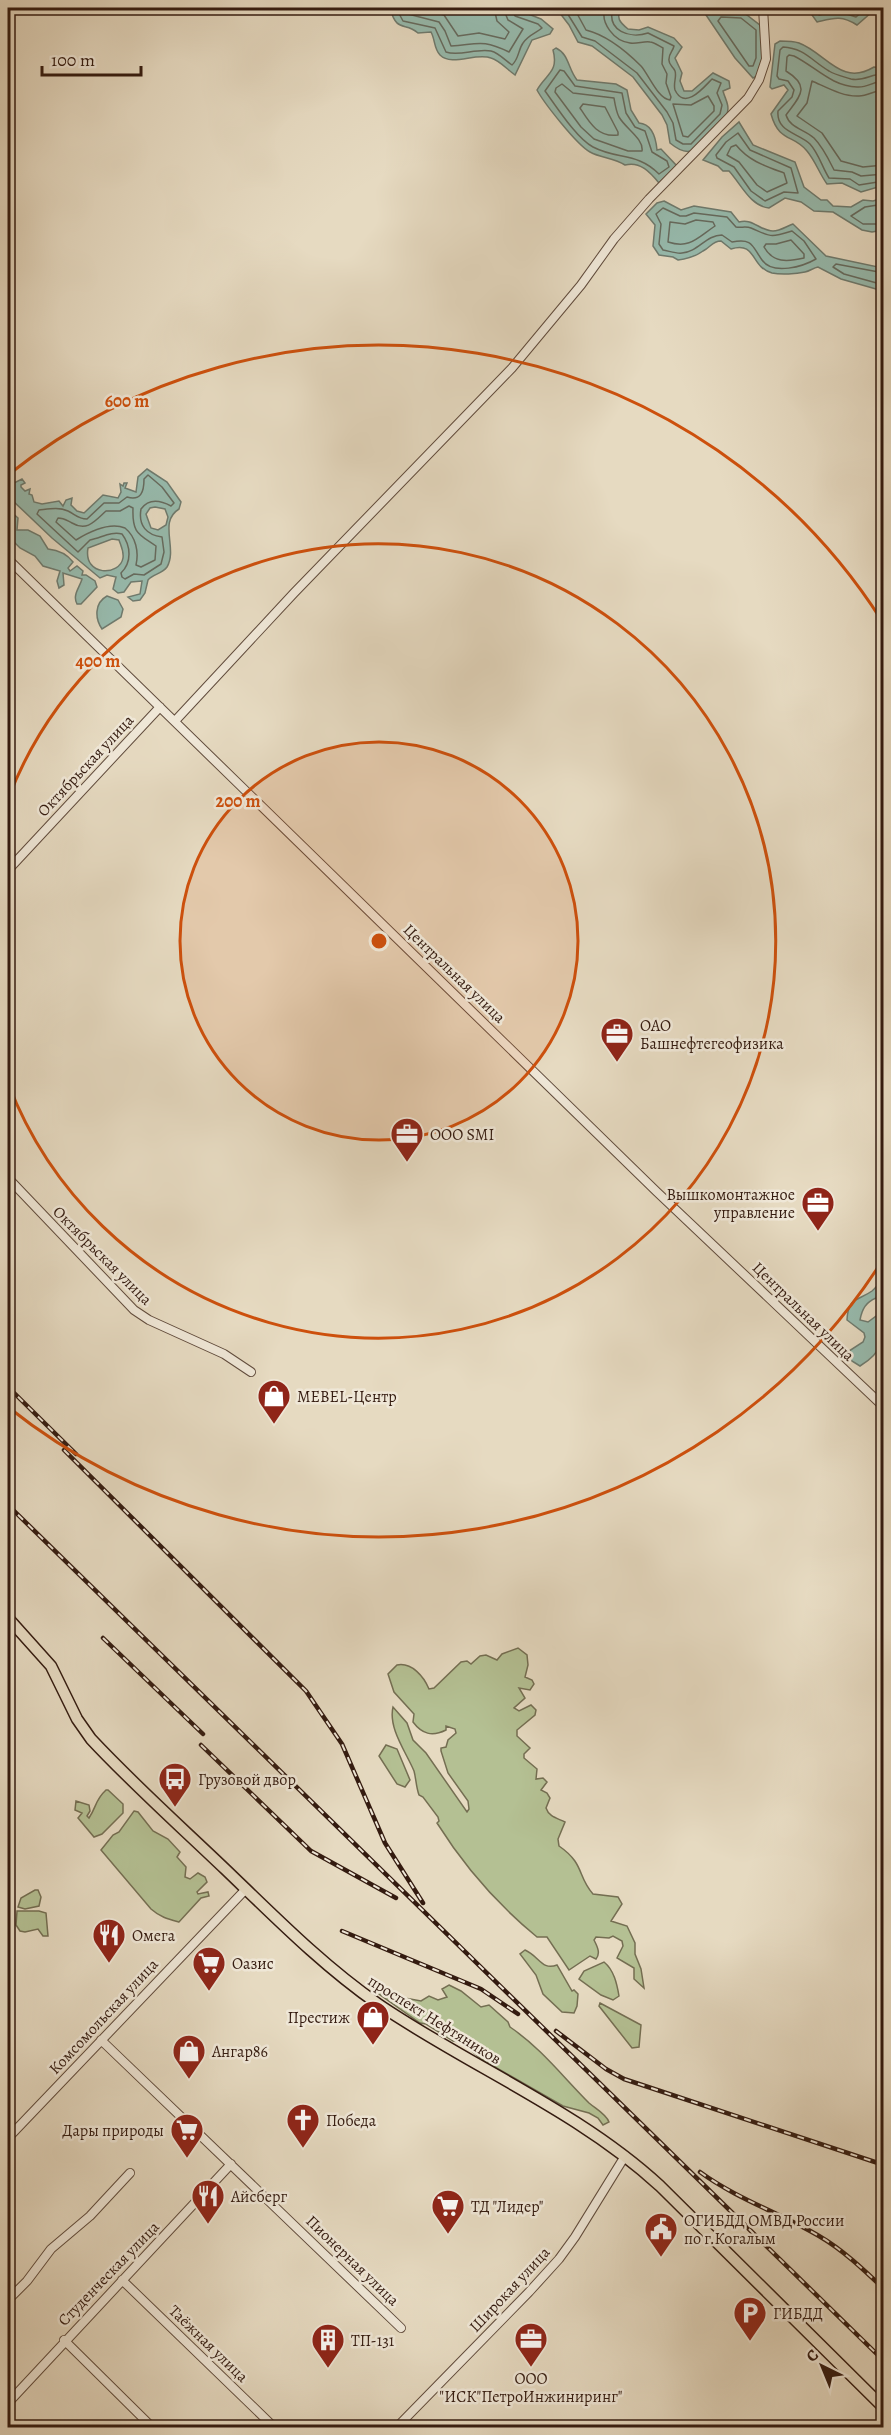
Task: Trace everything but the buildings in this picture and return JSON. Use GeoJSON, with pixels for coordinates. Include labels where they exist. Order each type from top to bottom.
{"type":"FeatureCollection","features":[{"type":"Feature","properties":{"kind":"main road","name":"проспект Нефтяников"},"geometry":{"type":"LineString","coordinates":[[8,1618],[51,1666],[77,1719],[91,1739],[317,1956],[375,2002],[625,2156],[660,2186],[884,2408]]}},
{"type":"Feature","properties":{"kind":"street"},"geometry":{"type":"LineString","coordinates":[[175,721],[294,593],[506,375],[581,285],[614,239],[649,199],[748,98],[759,80],[766,59],[763,8]]}},
{"type":"Feature","properties":{"kind":"street","name":"Центральная улица"},"geometry":{"type":"LineString","coordinates":[[8,559],[657,1192],[884,1407]]}},
{"type":"Feature","properties":{"kind":"street","name":"Октябрьская улица"},"geometry":{"type":"LineString","coordinates":[[8,870],[160,707]]}},
{"type":"Feature","properties":{"kind":"street","name":"Октябрьская улица"},"geometry":{"type":"LineString","coordinates":[[8,1178],[134,1310],[149,1320],[224,1354],[251,1372]]}},
{"type":"Feature","properties":{"kind":"street","name":"Комсомольская улица"},"geometry":{"type":"LineString","coordinates":[[8,2138],[246,1889]]}},
{"type":"Feature","properties":{"kind":"street","name":"Пионерная улица"},"geometry":{"type":"LineString","coordinates":[[101,2040],[401,2328]]}},
{"type":"Feature","properties":{"kind":"street","name":"Широкая улица"},"geometry":{"type":"LineString","coordinates":[[396,2427],[559,2259],[625,2156]]}},
{"type":"Feature","properties":{"kind":"street","name":"Студенческая улица"},"geometry":{"type":"LineString","coordinates":[[8,2403],[64,2340],[231,2164]]}},
{"type":"Feature","properties":{"kind":"street"},"geometry":{"type":"LineString","coordinates":[[8,2300],[27,2281],[51,2249],[90,2216],[130,2173]]}},
{"type":"Feature","properties":{"kind":"street","name":"Таёжная улица"},"geometry":{"type":"LineString","coordinates":[[122,2280],[275,2427]]}},
{"type":"Feature","properties":{"kind":"street"},"geometry":{"type":"LineString","coordinates":[[64,2340],[153,2427]]}},
{"type":"Feature","properties":{"kind":"green space"},"geometry":{"type":"Polygon","coordinates":[[[518,1648],[527,1655],[528,1665],[525,1677],[532,1680],[534,1684],[530,1690],[519,1688],[525,1698],[514,1708],[519,1711],[531,1705],[536,1710],[535,1715],[517,1730],[517,1736],[530,1748],[524,1754],[524,1758],[537,1769],[536,1779],[543,1778],[547,1782],[541,1790],[550,1798],[547,1811],[565,1822],[558,1839],[559,1846],[577,1864],[593,1894],[618,1897],[622,1904],[611,1921],[627,1926],[635,1943],[635,1954],[641,1969],[644,1988],[634,1979],[634,1968],[617,1958],[623,1946],[622,1941],[613,1936],[596,1937],[594,1940],[598,1952],[596,1959],[590,1956],[569,1970],[547,1937],[537,1937],[495,1898],[459,1854],[437,1823],[438,1817],[419,1795],[414,1771],[395,1731],[393,1707],[407,1723],[413,1740],[426,1753],[467,1812],[468,1801],[448,1773],[441,1751],[441,1748],[446,1747],[448,1740],[456,1733],[455,1729],[446,1726],[446,1730],[432,1734],[420,1729],[413,1722],[414,1714],[394,1692],[388,1674],[397,1665],[408,1666],[421,1675],[429,1689],[434,1688],[461,1662],[467,1661],[471,1664],[480,1656],[486,1655],[497,1660],[502,1654],[518,1648]]]}},
{"type":"Feature","properties":{"kind":"green space"},"geometry":{"type":"Polygon","coordinates":[[[386,1745],[397,1749],[410,1780],[405,1787],[397,1784],[379,1756],[386,1745]]]}},
{"type":"Feature","properties":{"kind":"green space"},"geometry":{"type":"Polygon","coordinates":[[[106,1790],[123,1804],[123,1813],[102,1834],[94,1837],[78,1818],[82,1813],[75,1810],[76,1801],[89,1805],[90,1811],[87,1816],[89,1818],[106,1790]]]}},
{"type":"Feature","properties":{"kind":"green space"},"geometry":{"type":"Polygon","coordinates":[[[134,1811],[138,1812],[153,1831],[168,1839],[180,1852],[177,1857],[186,1867],[185,1877],[190,1879],[198,1873],[205,1877],[207,1882],[197,1892],[198,1894],[208,1892],[209,1896],[201,1898],[179,1922],[161,1916],[151,1909],[101,1850],[113,1835],[119,1832],[134,1811]]]}},
{"type":"Feature","properties":{"kind":"green space"},"geometry":{"type":"Polygon","coordinates":[[[38,1890],[41,1897],[39,1906],[25,1909],[18,1907],[21,1898],[38,1890]]]}},
{"type":"Feature","properties":{"kind":"green space"},"geometry":{"type":"Polygon","coordinates":[[[17,1911],[46,1913],[48,1936],[43,1936],[38,1929],[20,1931],[16,1925],[17,1911]]]}},
{"type":"Feature","properties":{"kind":"green space"},"geometry":{"type":"Polygon","coordinates":[[[525,1950],[548,1966],[557,1965],[572,1991],[578,1994],[574,2013],[562,2012],[543,1994],[536,1975],[520,1954],[525,1950]]]}},
{"type":"Feature","properties":{"kind":"green space"},"geometry":{"type":"Polygon","coordinates":[[[604,1962],[613,1973],[617,1987],[619,1996],[613,2000],[601,1995],[579,1979],[584,1971],[604,1962]]]}},
{"type":"Feature","properties":{"kind":"green space"},"geometry":{"type":"Polygon","coordinates":[[[449,1985],[461,1991],[481,2007],[489,2005],[508,2022],[510,2027],[542,2053],[609,2122],[603,2125],[598,2118],[589,2113],[563,2106],[481,2059],[461,2042],[453,2041],[426,2024],[420,2023],[376,1992],[377,1990],[383,1994],[421,2001],[429,1996],[438,2000],[447,1997],[442,1989],[449,1985]]]}},
{"type":"Feature","properties":{"kind":"green space"},"geometry":{"type":"Polygon","coordinates":[[[600,2003],[641,2025],[639,2047],[632,2048],[599,2006],[600,2003]]]}},
{"type":"Feature","properties":{"kind":"water"},"geometry":{"type":"Polygon","coordinates":[[[390,8],[513,8],[541,19],[553,29],[550,34],[532,40],[515,75],[491,58],[451,60],[445,58],[438,53],[431,32],[418,33],[399,24],[390,8]]]}},
{"type":"Feature","properties":{"kind":"water"},"geometry":{"type":"Polygon","coordinates":[[[556,8],[619,8],[619,20],[628,29],[639,30],[648,27],[674,38],[682,47],[675,58],[682,73],[680,81],[684,91],[692,91],[713,73],[729,81],[730,88],[723,91],[727,102],[727,114],[716,128],[691,151],[683,151],[675,147],[670,143],[667,125],[662,115],[633,77],[592,46],[578,42],[556,8]]]}},
{"type":"Feature","properties":{"kind":"water"},"geometry":{"type":"Polygon","coordinates":[[[807,8],[883,8],[884,11],[872,12],[857,25],[837,18],[817,22],[807,8]]]}},
{"type":"Feature","properties":{"kind":"water"},"geometry":{"type":"Polygon","coordinates":[[[710,10],[743,12],[761,26],[762,59],[757,76],[753,78],[735,58],[706,15],[710,10]]]}},
{"type":"Feature","properties":{"kind":"water"},"geometry":{"type":"Polygon","coordinates":[[[780,41],[799,43],[843,71],[852,73],[874,67],[883,68],[883,188],[878,187],[861,192],[842,183],[827,184],[807,151],[778,130],[771,114],[788,90],[784,85],[772,89],[770,87],[775,44],[780,41]]]}},
{"type":"Feature","properties":{"kind":"water"},"geometry":{"type":"Polygon","coordinates":[[[556,48],[564,54],[577,80],[616,84],[627,90],[631,110],[639,123],[650,129],[657,150],[661,149],[677,166],[659,183],[640,166],[625,165],[590,152],[577,141],[553,113],[537,90],[553,68],[553,50],[556,48]]]}},
{"type":"Feature","properties":{"kind":"water"},"geometry":{"type":"Polygon","coordinates":[[[739,122],[753,145],[795,162],[804,187],[821,200],[827,200],[833,206],[851,207],[863,200],[873,201],[883,198],[883,230],[872,232],[862,230],[833,212],[814,211],[801,202],[785,198],[769,208],[756,203],[746,194],[729,171],[723,171],[718,166],[703,160],[722,137],[739,122]]]}},
{"type":"Feature","properties":{"kind":"water"},"geometry":{"type":"Polygon","coordinates":[[[664,201],[681,210],[694,206],[731,212],[739,222],[748,222],[773,231],[793,224],[826,256],[883,268],[883,291],[841,279],[818,267],[807,272],[772,273],[760,266],[750,251],[739,247],[731,249],[721,241],[685,259],[678,260],[659,255],[653,246],[655,225],[646,214],[657,203],[664,201]]]}},
{"type":"Feature","properties":{"kind":"water"},"geometry":{"type":"Polygon","coordinates":[[[147,469],[167,482],[181,502],[170,521],[171,552],[167,567],[148,580],[145,593],[140,600],[133,601],[128,597],[140,594],[142,581],[131,582],[124,592],[118,593],[113,589],[116,577],[107,575],[100,578],[52,538],[11,499],[9,493],[12,484],[22,479],[25,483],[21,487],[25,491],[30,489],[29,494],[32,495],[34,502],[42,504],[59,501],[63,506],[66,500],[72,498],[71,505],[77,511],[84,513],[103,495],[118,498],[121,492],[120,484],[123,486],[127,483],[125,488],[136,492],[138,477],[147,469]],[[150,508],[146,514],[151,528],[158,530],[166,525],[168,517],[165,509],[150,508]],[[112,539],[88,548],[88,557],[96,569],[109,570],[120,564],[123,558],[121,546],[119,540],[112,539]]]}},
{"type":"Feature","properties":{"kind":"water"},"geometry":{"type":"Polygon","coordinates":[[[8,509],[18,518],[17,530],[28,530],[40,536],[48,549],[62,553],[73,562],[68,568],[70,571],[77,566],[83,571],[82,575],[95,581],[97,587],[81,604],[77,604],[75,597],[82,579],[63,573],[64,585],[59,588],[57,581],[60,571],[43,566],[35,556],[20,548],[8,536],[8,509]]]}},
{"type":"Feature","properties":{"kind":"water"},"geometry":{"type":"Polygon","coordinates":[[[107,596],[118,600],[123,609],[121,617],[102,629],[97,611],[100,603],[107,596]]]}},
{"type":"Feature","properties":{"kind":"water"},"geometry":{"type":"Polygon","coordinates":[[[883,1280],[876,1298],[865,1306],[860,1320],[868,1322],[883,1311],[882,1342],[875,1354],[860,1366],[847,1358],[849,1351],[863,1342],[865,1337],[864,1333],[847,1320],[849,1307],[883,1280]]]}},
{"type":"Feature","properties":{"kind":"railway"},"geometry":{"type":"LineString","coordinates":[[8,1387],[76,1454]]}},
{"type":"Feature","properties":{"kind":"railway"},"geometry":{"type":"LineString","coordinates":[[64,1450],[306,1691],[342,1744],[385,1843],[423,1903]]}},
{"type":"Feature","properties":{"kind":"railway"},"geometry":{"type":"LineString","coordinates":[[8,1505],[884,2361]]}},
{"type":"Feature","properties":{"kind":"railway"},"geometry":{"type":"LineString","coordinates":[[103,1638],[203,1734]]}},
{"type":"Feature","properties":{"kind":"railway"},"geometry":{"type":"LineString","coordinates":[[201,1745],[311,1851],[396,1898]]}},
{"type":"Feature","properties":{"kind":"railway"},"geometry":{"type":"LineString","coordinates":[[342,1931],[481,1989],[518,2014]]}},
{"type":"Feature","properties":{"kind":"railway"},"geometry":{"type":"LineString","coordinates":[[556,2031],[606,2069],[624,2079],[884,2165]]}},
{"type":"Feature","properties":{"kind":"railway"},"geometry":{"type":"LineString","coordinates":[[700,2172],[714,2182],[828,2241],[853,2260],[884,2289]]}},
{"type":"Feature","properties":{"kind":"place","name":"ОАО Башнефтегеофизика"},"geometry":{"type":"Point","coordinates":[617,1063]}},
{"type":"Feature","properties":{"kind":"place","name":"OOO SMI"},"geometry":{"type":"Point","coordinates":[407,1163]}},
{"type":"Feature","properties":{"kind":"place","name":"Вышкомонтажное управление"},"geometry":{"type":"Point","coordinates":[818,1232]}},
{"type":"Feature","properties":{"kind":"place","name":"MEBEL-Центр"},"geometry":{"type":"Point","coordinates":[274,1425]}},
{"type":"Feature","properties":{"kind":"place","name":"Грузовой двор"},"geometry":{"type":"Point","coordinates":[175,1808]}},
{"type":"Feature","properties":{"kind":"place","name":"Омега"},"geometry":{"type":"Point","coordinates":[109,1964]}},
{"type":"Feature","properties":{"kind":"place","name":"Оазис"},"geometry":{"type":"Point","coordinates":[209,1992]}},
{"type":"Feature","properties":{"kind":"place","name":"Престиж"},"geometry":{"type":"Point","coordinates":[373,2046]}},
{"type":"Feature","properties":{"kind":"place","name":"Ангар86"},"geometry":{"type":"Point","coordinates":[189,2080]}},
{"type":"Feature","properties":{"kind":"place","name":"Победа"},"geometry":{"type":"Point","coordinates":[303,2149]}},
{"type":"Feature","properties":{"kind":"place","name":"Дары природы"},"geometry":{"type":"Point","coordinates":[187,2159]}},
{"type":"Feature","properties":{"kind":"place","name":"Айсберг"},"geometry":{"type":"Point","coordinates":[208,2225]}},
{"type":"Feature","properties":{"kind":"place","name":"ТД \"Лидер\""},"geometry":{"type":"Point","coordinates":[448,2235]}},
{"type":"Feature","properties":{"kind":"place","name":"ОГИБДД ОМВД России по г.Когалым"},"geometry":{"type":"Point","coordinates":[661,2258]}},
{"type":"Feature","properties":{"kind":"place","name":"ГИБДД"},"geometry":{"type":"Point","coordinates":[750,2342]}},
{"type":"Feature","properties":{"kind":"place","name":"ООО \"ИСК\"ПетроИнжиниринг\""},"geometry":{"type":"Point","coordinates":[531,2368]}},
{"type":"Feature","properties":{"kind":"place","name":"ТП-131"},"geometry":{"type":"Point","coordinates":[328,2369]}}]}
